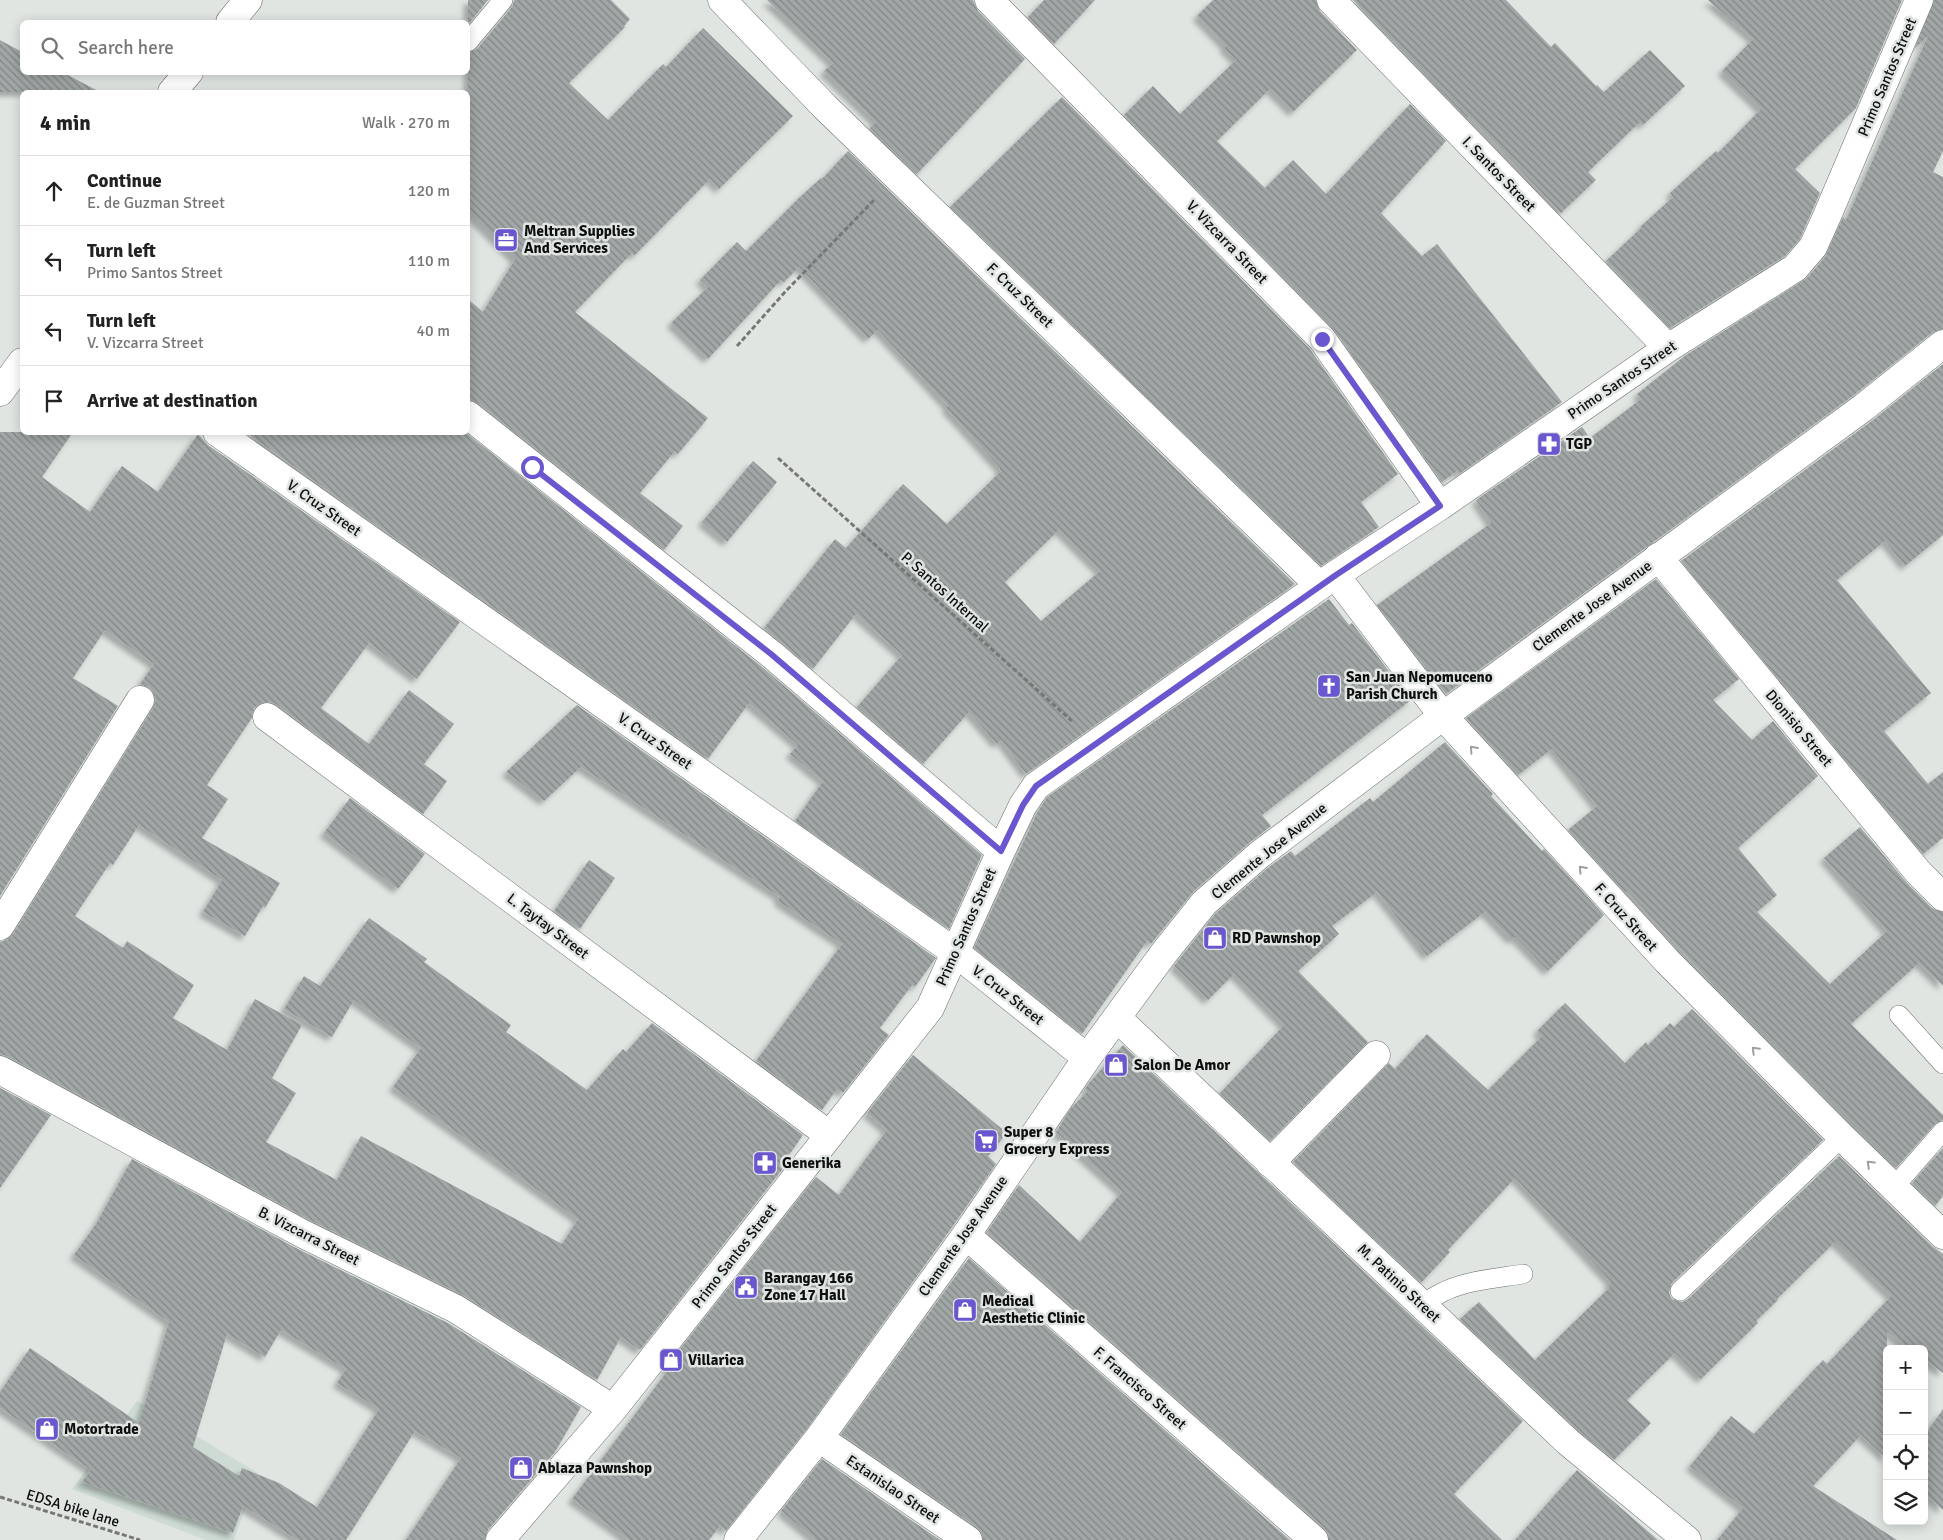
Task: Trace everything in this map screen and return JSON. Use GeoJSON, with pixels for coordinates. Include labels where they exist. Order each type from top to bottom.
{"type":"FeatureCollection","features":[{"type":"Feature","properties":{"kind":"street"},"geometry":{"type":"LineString","coordinates":[[232,20],[248,0]]}},
{"type":"Feature","properties":{"kind":"street","name":"F. Cruz Street"},"geometry":{"type":"LineString","coordinates":[[722,0],[825,107],[1328,581],[1443,716],[1667,962],[1943,1235]]}},
{"type":"Feature","properties":{"kind":"street","name":"V. Vizcarra Street"},"geometry":{"type":"LineString","coordinates":[[989,0],[1322,339],[1440,506]]}},
{"type":"Feature","properties":{"kind":"street","name":"I. Santos Street"},"geometry":{"type":"LineString","coordinates":[[1331,0],[1668,348]]}},
{"type":"Feature","properties":{"kind":"street","name":"Primo Santos Street"},"geometry":{"type":"LineString","coordinates":[[500,1540],[613,1409],[930,1008],[1001,851],[1023,805],[1036,786],[1328,581],[1668,348],[1795,268],[1813,247],[1920,0]]}},
{"type":"Feature","properties":{"kind":"street"},"geometry":{"type":"LineString","coordinates":[[174,90],[186,75]]}},
{"type":"Feature","properties":{"kind":"street","name":"Clemente Jose Avenue"},"geometry":{"type":"LineString","coordinates":[[738,1540],[819,1438],[966,1235],[1087,1058],[1164,953],[1204,903],[1260,855],[1443,716],[1864,407],[1943,344]]}},
{"type":"Feature","properties":{"kind":"street"},"geometry":{"type":"LineString","coordinates":[[0,392],[20,365]]}},
{"type":"Feature","properties":{"kind":"street"},"geometry":{"type":"LineString","coordinates":[[470,417],[771,654],[1001,851]]}},
{"type":"Feature","properties":{"kind":"street","name":"V. Cruz Street"},"geometry":{"type":"LineString","coordinates":[[221,435],[956,954],[1087,1058]]}},
{"type":"Feature","properties":{"kind":"street","name":"Dionisio Street"},"geometry":{"type":"LineString","coordinates":[[1658,557],[1918,872],[1943,897]]}},
{"type":"Feature","properties":{"kind":"street"},"geometry":{"type":"LineString","coordinates":[[0,926],[140,700]]}},
{"type":"Feature","properties":{"kind":"street","name":"L. Taytay Street"},"geometry":{"type":"LineString","coordinates":[[267,717],[829,1135]]}},
{"type":"Feature","properties":{"kind":"street","name":"M. Patinio Street"},"geometry":{"type":"LineString","coordinates":[[1117,1018],[1568,1442],[1687,1540]]}},
{"type":"Feature","properties":{"kind":"street"},"geometry":{"type":"LineString","coordinates":[[1270,1163],[1376,1055]]}},
{"type":"Feature","properties":{"kind":"street","name":"B. Vizcarra Street"},"geometry":{"type":"LineString","coordinates":[[0,1070],[303,1234],[456,1309],[613,1409]]}},
{"type":"Feature","properties":{"kind":"street","name":"F. Francisco Street"},"geometry":{"type":"LineString","coordinates":[[966,1235],[1314,1540]]}},
{"type":"Feature","properties":{"kind":"street","name":"Estanislao Street"},"geometry":{"type":"LineString","coordinates":[[819,1438],[968,1540]]}},
{"type":"Feature","properties":{"kind":"lane"},"geometry":{"type":"LineString","coordinates":[[470,40],[504,0]]}},
{"type":"Feature","properties":{"kind":"lane"},"geometry":{"type":"LineString","coordinates":[[1899,1015],[1943,1064]]}},
{"type":"Feature","properties":{"kind":"lane"},"geometry":{"type":"LineString","coordinates":[[1894,1187],[1943,1131]]}},
{"type":"Feature","properties":{"kind":"lane"},"geometry":{"type":"LineString","coordinates":[[1680,1291],[1842,1137]]}},
{"type":"Feature","properties":{"kind":"lane"},"geometry":{"type":"LineString","coordinates":[[1421,1304],[1454,1288],[1485,1280],[1523,1274]]}},
{"type":"Feature","properties":{"kind":"path"},"geometry":{"type":"LineString","coordinates":[[737,346],[785,292],[897,176]]}},
{"type":"Feature","properties":{"kind":"path","name":"P. Santos Internal"},"geometry":{"type":"LineString","coordinates":[[778,458],[1097,743]]}},
{"type":"Feature","properties":{"kind":"path","name":"EDSA bike lane"},"geometry":{"type":"LineString","coordinates":[[0,1497],[140,1540]]}},
{"type":"Feature","properties":{"kind":"shaded area"},"geometry":{"type":"Polygon","coordinates":[[[137,1401],[258,1473],[234,1540],[206,1540],[72,1489],[137,1401]]]}},
{"type":"Feature","properties":{"kind":"building"},"geometry":{"type":"Polygon","coordinates":[[[468,0],[488,0],[470,22],[470,20],[468,20],[468,0]]]}},
{"type":"Feature","properties":{"kind":"building"},"geometry":{"type":"Polygon","coordinates":[[[514,0],[611,0],[630,19],[625,27],[569,83],[608,120],[663,64],[666,67],[703,28],[793,116],[719,189],[710,179],[634,256],[632,253],[575,312],[708,418],[678,454],[675,451],[640,493],[683,526],[664,550],[478,403],[470,401],[470,301],[483,312],[515,259],[470,214],[470,90],[468,90],[468,75],[470,75],[470,52],[477,49],[512,7],[514,0]]]}},
{"type":"Feature","properties":{"kind":"building"},"geometry":{"type":"Polygon","coordinates":[[[767,0],[973,0],[978,11],[1025,59],[917,174],[870,128],[876,122],[824,71],[833,63],[767,0]]]}},
{"type":"Feature","properties":{"kind":"building"},"geometry":{"type":"Polygon","coordinates":[[[1044,0],[1095,0],[1054,44],[1028,17],[1044,0]]]}},
{"type":"Feature","properties":{"kind":"building"},"geometry":{"type":"Polygon","coordinates":[[[1213,0],[1316,0],[1320,11],[1357,50],[1293,112],[1270,89],[1217,141],[1265,188],[1293,160],[1326,194],[1410,104],[1446,141],[1381,213],[1422,256],[1437,244],[1562,402],[1459,474],[1457,471],[1442,482],[1333,328],[1124,115],[1153,86],[1180,114],[1236,60],[1224,48],[1226,46],[1197,16],[1213,0]]]}},
{"type":"Feature","properties":{"kind":"building"},"geometry":{"type":"Polygon","coordinates":[[[1353,0],[1506,0],[1551,47],[1555,43],[1604,92],[1650,50],[1685,86],[1643,125],[1640,122],[1588,172],[1596,180],[1561,213],[1469,116],[1467,118],[1353,0]]]}},
{"type":"Feature","properties":{"kind":"building"},"geometry":{"type":"Polygon","coordinates":[[[1708,0],[1902,0],[1856,108],[1795,169],[1820,193],[1800,239],[1785,256],[1670,328],[1606,261],[1673,197],[1670,193],[1716,151],[1718,153],[1761,109],[1722,71],[1753,39],[1708,0]]]}},
{"type":"Feature","properties":{"kind":"building"},"geometry":{"type":"Polygon","coordinates":[[[1934,0],[1943,0],[1943,151],[1933,172],[1943,177],[1943,329],[1933,332],[1854,395],[1446,694],[1377,605],[1491,523],[1476,500],[1582,427],[1590,438],[1641,399],[1637,394],[1686,355],[1807,278],[1825,257],[1843,217],[1846,220],[1928,36],[1915,48],[1934,0]]]}},
{"type":"Feature","properties":{"kind":"building"},"geometry":{"type":"Polygon","coordinates":[[[0,40],[20,51],[20,75],[68,75],[96,90],[20,90],[20,92],[0,92],[0,40]]]}},
{"type":"Feature","properties":{"kind":"building"},"geometry":{"type":"Polygon","coordinates":[[[1062,97],[1310,349],[1398,474],[1361,502],[1379,527],[1321,566],[950,207],[1062,97]]]}},
{"type":"Feature","properties":{"kind":"building"},"geometry":{"type":"Polygon","coordinates":[[[848,151],[1295,584],[1026,774],[1001,740],[997,744],[969,712],[923,764],[857,707],[902,655],[856,614],[813,669],[764,628],[835,539],[846,548],[903,484],[947,524],[1001,471],[946,408],[948,406],[878,330],[868,339],[799,267],[784,282],[781,280],[708,359],[671,323],[708,287],[700,280],[737,242],[746,251],[800,197],[822,179],[848,151]],[[1059,530],[1005,582],[1041,621],[1100,571],[1059,530]]]}},
{"type":"Feature","properties":{"kind":"building"},"geometry":{"type":"Polygon","coordinates":[[[1943,364],[1943,535],[1905,566],[1885,541],[1837,580],[1931,693],[1884,731],[1928,784],[1943,772],[1943,838],[1923,854],[1681,561],[1873,420],[1943,364]]]}},
{"type":"Feature","properties":{"kind":"building"},"geometry":{"type":"Polygon","coordinates":[[[0,432],[20,432],[20,435],[71,435],[42,477],[90,512],[122,466],[158,492],[199,435],[208,445],[460,622],[417,679],[369,643],[321,708],[369,744],[409,690],[454,724],[424,764],[447,781],[423,814],[276,704],[269,702],[261,703],[254,708],[252,718],[207,785],[228,799],[202,838],[280,883],[265,908],[263,906],[245,936],[203,912],[222,880],[139,825],[113,865],[110,863],[75,916],[123,948],[127,941],[194,985],[173,1018],[227,1050],[255,999],[302,1025],[272,1078],[296,1093],[266,1142],[337,1180],[361,1136],[562,1244],[578,1219],[393,1087],[421,1048],[354,1000],[332,1037],[284,1009],[304,976],[320,986],[369,918],[427,959],[424,962],[511,1025],[506,1032],[587,1090],[623,1049],[626,1052],[652,1023],[803,1135],[789,1155],[792,1157],[640,1350],[621,1337],[597,1380],[463,1295],[310,1220],[7,1056],[0,1054],[0,942],[8,939],[13,934],[153,708],[156,700],[149,687],[140,684],[154,664],[105,630],[73,678],[118,706],[0,896],[0,432]]]}},
{"type":"Feature","properties":{"kind":"building"},"geometry":{"type":"Polygon","coordinates":[[[249,435],[469,435],[761,666],[982,855],[949,929],[795,821],[823,781],[790,754],[798,745],[749,703],[708,759],[249,435]]]}},
{"type":"Feature","properties":{"kind":"building"},"geometry":{"type":"Polygon","coordinates":[[[753,461],[777,482],[727,542],[702,522],[753,461]]]}},
{"type":"Feature","properties":{"kind":"building"},"geometry":{"type":"Polygon","coordinates":[[[1656,579],[1739,679],[1713,700],[1752,740],[1773,721],[1818,776],[1738,848],[1777,895],[1757,912],[1830,984],[1887,931],[1824,858],[1860,827],[1907,883],[1932,908],[1943,912],[1943,986],[1919,963],[1851,1024],[1943,1115],[1943,1120],[1935,1124],[1896,1168],[1714,986],[1568,830],[1597,806],[1552,749],[1518,775],[1466,718],[1656,579]]]}},
{"type":"Feature","properties":{"kind":"building"},"geometry":{"type":"Polygon","coordinates":[[[1329,599],[1349,625],[1352,623],[1411,700],[1262,815],[1271,826],[1194,891],[1151,944],[1147,941],[1082,1034],[1026,987],[974,948],[1037,813],[1047,797],[1329,599]]]}},
{"type":"Feature","properties":{"kind":"building"},"geometry":{"type":"Polygon","coordinates":[[[577,705],[936,958],[915,987],[912,985],[880,1028],[889,1035],[843,1093],[837,1089],[822,1110],[756,1061],[842,944],[778,901],[780,897],[581,767],[544,801],[506,772],[577,705]]]}},
{"type":"Feature","properties":{"kind":"building"},"geometry":{"type":"Polygon","coordinates":[[[1445,742],[1493,794],[1491,796],[1542,851],[1544,849],[1604,915],[1548,971],[1515,937],[1512,940],[1485,912],[1427,956],[1377,892],[1332,926],[1339,934],[1298,971],[1368,1042],[1270,1141],[1220,1093],[1284,1025],[1234,974],[1208,1000],[1174,966],[1215,914],[1269,867],[1291,851],[1295,856],[1370,798],[1373,802],[1445,742]]]}},
{"type":"Feature","properties":{"kind":"building"},"geometry":{"type":"Polygon","coordinates":[[[350,798],[425,854],[398,889],[324,833],[350,798]]]}},
{"type":"Feature","properties":{"kind":"building"},"geometry":{"type":"Polygon","coordinates":[[[589,860],[615,878],[580,929],[554,911],[589,860]]]}},
{"type":"Feature","properties":{"kind":"building"},"geometry":{"type":"Polygon","coordinates":[[[1565,1003],[1625,1063],[1646,1042],[1648,1045],[1670,1023],[1674,1027],[1692,1009],[1823,1140],[1672,1283],[1669,1293],[1672,1299],[1682,1302],[1688,1299],[1839,1156],[1932,1246],[1943,1254],[1943,1373],[1928,1362],[1928,1345],[1905,1345],[1887,1332],[1887,1345],[1883,1345],[1883,1455],[1861,1435],[1813,1486],[1897,1540],[1717,1540],[1743,1508],[1690,1466],[1731,1416],[1754,1434],[1823,1360],[1827,1364],[1891,1296],[1835,1242],[1777,1299],[1756,1321],[1758,1323],[1701,1379],[1675,1353],[1627,1400],[1651,1423],[1614,1460],[1578,1430],[1460,1319],[1479,1302],[1535,1360],[1610,1287],[1608,1285],[1611,1282],[1515,1178],[1448,1250],[1450,1252],[1421,1283],[1293,1162],[1389,1063],[1395,1069],[1427,1034],[1488,1090],[1542,1036],[1537,1031],[1565,1003]]]}},
{"type":"Feature","properties":{"kind":"building"},"geometry":{"type":"Polygon","coordinates":[[[1123,1045],[1523,1421],[1454,1494],[1502,1540],[1329,1540],[1329,1535],[1324,1528],[987,1232],[1019,1185],[1080,1242],[1122,1192],[1056,1132],[1071,1108],[1087,1092],[1085,1089],[1089,1083],[1123,1045]]]}},
{"type":"Feature","properties":{"kind":"building"},"geometry":{"type":"Polygon","coordinates":[[[913,1055],[1007,1133],[988,1156],[996,1164],[807,1429],[726,1531],[720,1526],[709,1540],[629,1540],[572,1499],[668,1370],[665,1368],[816,1177],[839,1195],[887,1130],[867,1113],[913,1055]]]}},
{"type":"Feature","properties":{"kind":"building"},"geometry":{"type":"Polygon","coordinates":[[[0,1088],[51,1115],[0,1188],[0,1088]]]}},
{"type":"Feature","properties":{"kind":"building"},"geometry":{"type":"Polygon","coordinates":[[[1943,1148],[1943,1196],[1935,1206],[1912,1183],[1943,1148]]]}},
{"type":"Feature","properties":{"kind":"building"},"geometry":{"type":"Polygon","coordinates":[[[132,1159],[296,1248],[448,1323],[581,1407],[555,1452],[488,1530],[485,1540],[406,1540],[461,1458],[415,1431],[346,1540],[298,1540],[243,1506],[233,1533],[82,1482],[91,1470],[0,1408],[0,1392],[30,1348],[139,1423],[169,1322],[74,1255],[96,1224],[132,1159]],[[281,1330],[265,1357],[227,1334],[193,1447],[239,1476],[242,1468],[279,1483],[317,1507],[379,1409],[337,1383],[346,1369],[281,1330]]]}},
{"type":"Feature","properties":{"kind":"building"},"geometry":{"type":"Polygon","coordinates":[[[969,1258],[1290,1540],[983,1540],[982,1533],[977,1527],[841,1434],[969,1258]]]}},
{"type":"Feature","properties":{"kind":"building"},"geometry":{"type":"Polygon","coordinates":[[[1943,1409],[1943,1510],[1928,1497],[1928,1431],[1943,1409]]]}},
{"type":"Feature","properties":{"kind":"building"},"geometry":{"type":"Polygon","coordinates":[[[822,1459],[940,1540],[816,1540],[781,1511],[822,1459]]]}},
{"type":"Feature","properties":{"kind":"building"},"geometry":{"type":"Polygon","coordinates":[[[1577,1470],[1658,1540],[1515,1540],[1577,1470]]]}},
{"type":"Feature","properties":{"kind":"place","name":"Meltran Supplies And Services"},"geometry":{"type":"Point","coordinates":[506,240]}},
{"type":"Feature","properties":{"kind":"place","name":"TGP"},"geometry":{"type":"Point","coordinates":[1549,444]}},
{"type":"Feature","properties":{"kind":"place","name":"San Juan Nepomuceno Parish Church"},"geometry":{"type":"Point","coordinates":[1329,686]}},
{"type":"Feature","properties":{"kind":"place","name":"RD Pawnshop"},"geometry":{"type":"Point","coordinates":[1215,938]}},
{"type":"Feature","properties":{"kind":"place","name":"Salon De Amor"},"geometry":{"type":"Point","coordinates":[1116,1065]}},
{"type":"Feature","properties":{"kind":"place","name":"Super 8 Grocery Express"},"geometry":{"type":"Point","coordinates":[986,1141]}},
{"type":"Feature","properties":{"kind":"place","name":"Generika"},"geometry":{"type":"Point","coordinates":[765,1163]}},
{"type":"Feature","properties":{"kind":"place","name":"Barangay 166 Zone 17 Hall"},"geometry":{"type":"Point","coordinates":[746,1287]}},
{"type":"Feature","properties":{"kind":"place","name":"Medical Aesthetic Clinic"},"geometry":{"type":"Point","coordinates":[965,1310]}},
{"type":"Feature","properties":{"kind":"place","name":"Villarica"},"geometry":{"type":"Point","coordinates":[671,1360]}},
{"type":"Feature","properties":{"kind":"place","name":"Motortrade"},"geometry":{"type":"Point","coordinates":[47,1429]}},
{"type":"Feature","properties":{"kind":"place","name":"Ablaza Pawnshop"},"geometry":{"type":"Point","coordinates":[521,1468]}},
{"type":"Feature","properties":{"kind":"route"},"geometry":{"type":"LineString","coordinates":[[532,467],[771,654],[1001,851],[1023,805],[1036,786],[1320,586],[1440,506],[1322,339]]}}]}
